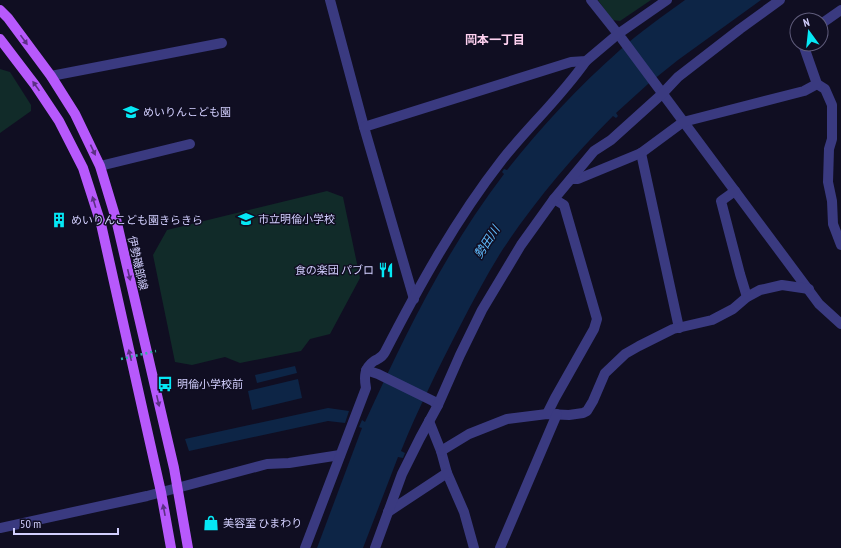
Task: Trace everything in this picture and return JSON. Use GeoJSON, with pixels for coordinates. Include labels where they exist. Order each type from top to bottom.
{"type":"FeatureCollection","features":[{"type":"Feature","properties":{"kind":"main road","name":"伊勢磯部線"},"geometry":{"type":"LineString","coordinates":[[0,10],[8,18],[51,76],[75,114],[100,166],[116,219],[177,488],[188,548]]}},
{"type":"Feature","properties":{"kind":"main road"},"geometry":{"type":"LineString","coordinates":[[0,39],[35,85],[60,122],[83,168],[101,224],[171,548]]}},
{"type":"Feature","properties":{"kind":"street"},"geometry":{"type":"LineString","coordinates":[[330,0],[364,127],[414,299]]}},
{"type":"Feature","properties":{"kind":"street"},"geometry":{"type":"LineString","coordinates":[[591,0],[819,304],[841,324]]}},
{"type":"Feature","properties":{"kind":"street"},"geometry":{"type":"LineString","coordinates":[[305,548],[366,388],[364,378],[366,370],[373,362],[383,357],[404,314],[444,245],[502,160],[538,117],[572,82],[586,61],[620,37],[667,0]]}},
{"type":"Feature","properties":{"kind":"street"},"geometry":{"type":"LineString","coordinates":[[374,548],[402,474],[430,421],[436,403],[482,310],[521,245],[554,199],[594,151],[611,140],[660,90],[780,0]]}},
{"type":"Feature","properties":{"kind":"street"},"geometry":{"type":"LineString","coordinates":[[829,18],[841,10]]}},
{"type":"Feature","properties":{"kind":"street"},"geometry":{"type":"LineString","coordinates":[[51,76],[222,43]]}},
{"type":"Feature","properties":{"kind":"street"},"geometry":{"type":"LineString","coordinates":[[806,52],[817,84],[825,89],[832,105],[836,137],[829,149],[828,182],[832,201],[833,224],[841,245]]}},
{"type":"Feature","properties":{"kind":"street"},"geometry":{"type":"LineString","coordinates":[[364,127],[571,62],[586,61]]}},
{"type":"Feature","properties":{"kind":"street"},"geometry":{"type":"LineString","coordinates":[[571,179],[578,179],[641,153],[683,122],[804,91],[817,84]]}},
{"type":"Feature","properties":{"kind":"street"},"geometry":{"type":"LineString","coordinates":[[100,166],[190,144]]}},
{"type":"Feature","properties":{"kind":"street"},"geometry":{"type":"LineString","coordinates":[[641,153],[679,328]]}},
{"type":"Feature","properties":{"kind":"street"},"geometry":{"type":"LineString","coordinates":[[735,191],[721,201],[747,296]]}},
{"type":"Feature","properties":{"kind":"street"},"geometry":{"type":"LineString","coordinates":[[500,548],[552,414],[555,398],[594,329],[597,319],[564,205],[554,199]]}},
{"type":"Feature","properties":{"kind":"street"},"geometry":{"type":"LineString","coordinates":[[442,451],[469,434],[507,419],[552,414],[576,415],[583,413],[587,411],[593,402],[605,373],[617,360],[656,336],[679,328],[712,320],[733,309],[747,296],[760,290],[782,286],[809,289]]}},
{"type":"Feature","properties":{"kind":"street"},"geometry":{"type":"LineString","coordinates":[[366,370],[378,374],[436,403]]}},
{"type":"Feature","properties":{"kind":"street"},"geometry":{"type":"LineString","coordinates":[[430,421],[442,451],[447,474],[464,512],[472,548]]}},
{"type":"Feature","properties":{"kind":"street"},"geometry":{"type":"LineString","coordinates":[[0,528],[147,496],[267,464],[289,463],[340,456]]}},
{"type":"Feature","properties":{"kind":"street"},"geometry":{"type":"LineString","coordinates":[[388,512],[447,474]]}},
{"type":"Feature","properties":{"kind":"path"},"geometry":{"type":"LineString","coordinates":[[121,359],[156,351]]}},
{"type":"Feature","properties":{"kind":"green space"},"geometry":{"type":"Polygon","coordinates":[[[598,0],[651,0],[620,21],[612,20],[598,0]]]}},
{"type":"Feature","properties":{"kind":"green space"},"geometry":{"type":"Polygon","coordinates":[[[0,69],[10,72],[31,105],[31,111],[0,133],[0,69]]]}},
{"type":"Feature","properties":{"kind":"green space"},"geometry":{"type":"Polygon","coordinates":[[[327,191],[343,197],[360,278],[330,334],[310,339],[301,351],[240,363],[225,357],[192,365],[175,362],[153,255],[167,230],[327,191]]]}},
{"type":"Feature","properties":{"kind":"water","name":"勢田川"},"geometry":{"type":"Polygon","coordinates":[[[685,0],[761,0],[678,60],[648,84],[616,113],[618,116],[616,118],[613,116],[555,180],[503,249],[464,318],[414,420],[401,451],[405,453],[403,458],[398,457],[363,548],[317,548],[362,428],[359,427],[362,420],[365,422],[411,325],[445,263],[463,233],[504,174],[502,172],[504,169],[507,170],[533,138],[589,78],[652,24],[685,0]]]}},
{"type":"Feature","properties":{"kind":"water"},"geometry":{"type":"Polygon","coordinates":[[[295,366],[297,373],[257,383],[255,375],[295,366]]]}},
{"type":"Feature","properties":{"kind":"water"},"geometry":{"type":"Polygon","coordinates":[[[298,379],[302,398],[252,410],[248,391],[298,379]]]}},
{"type":"Feature","properties":{"kind":"water"},"geometry":{"type":"Polygon","coordinates":[[[328,408],[349,411],[345,423],[328,421],[189,451],[185,439],[328,408]]]}},
{"type":"Feature","properties":{"kind":"place","name":"めいりんこども園"},"geometry":{"type":"Point","coordinates":[131,112]}},
{"type":"Feature","properties":{"kind":"place","name":"市立明倫小学校"},"geometry":{"type":"Point","coordinates":[246,219]}},
{"type":"Feature","properties":{"kind":"place","name":"めいりんこども園きらきら"},"geometry":{"type":"Point","coordinates":[59,220]}},
{"type":"Feature","properties":{"kind":"place","name":"食の楽団 パブロ"},"geometry":{"type":"Point","coordinates":[386,270]}},
{"type":"Feature","properties":{"kind":"place","name":"明倫小学校前"},"geometry":{"type":"Point","coordinates":[165,384]}},
{"type":"Feature","properties":{"kind":"place","name":"美容室 ひまわり"},"geometry":{"type":"Point","coordinates":[211,523]}},
{"type":"Feature","properties":{"kind":"district","name":"岡本一丁目"},"geometry":{"type":"Point","coordinates":[495,40]}}]}
